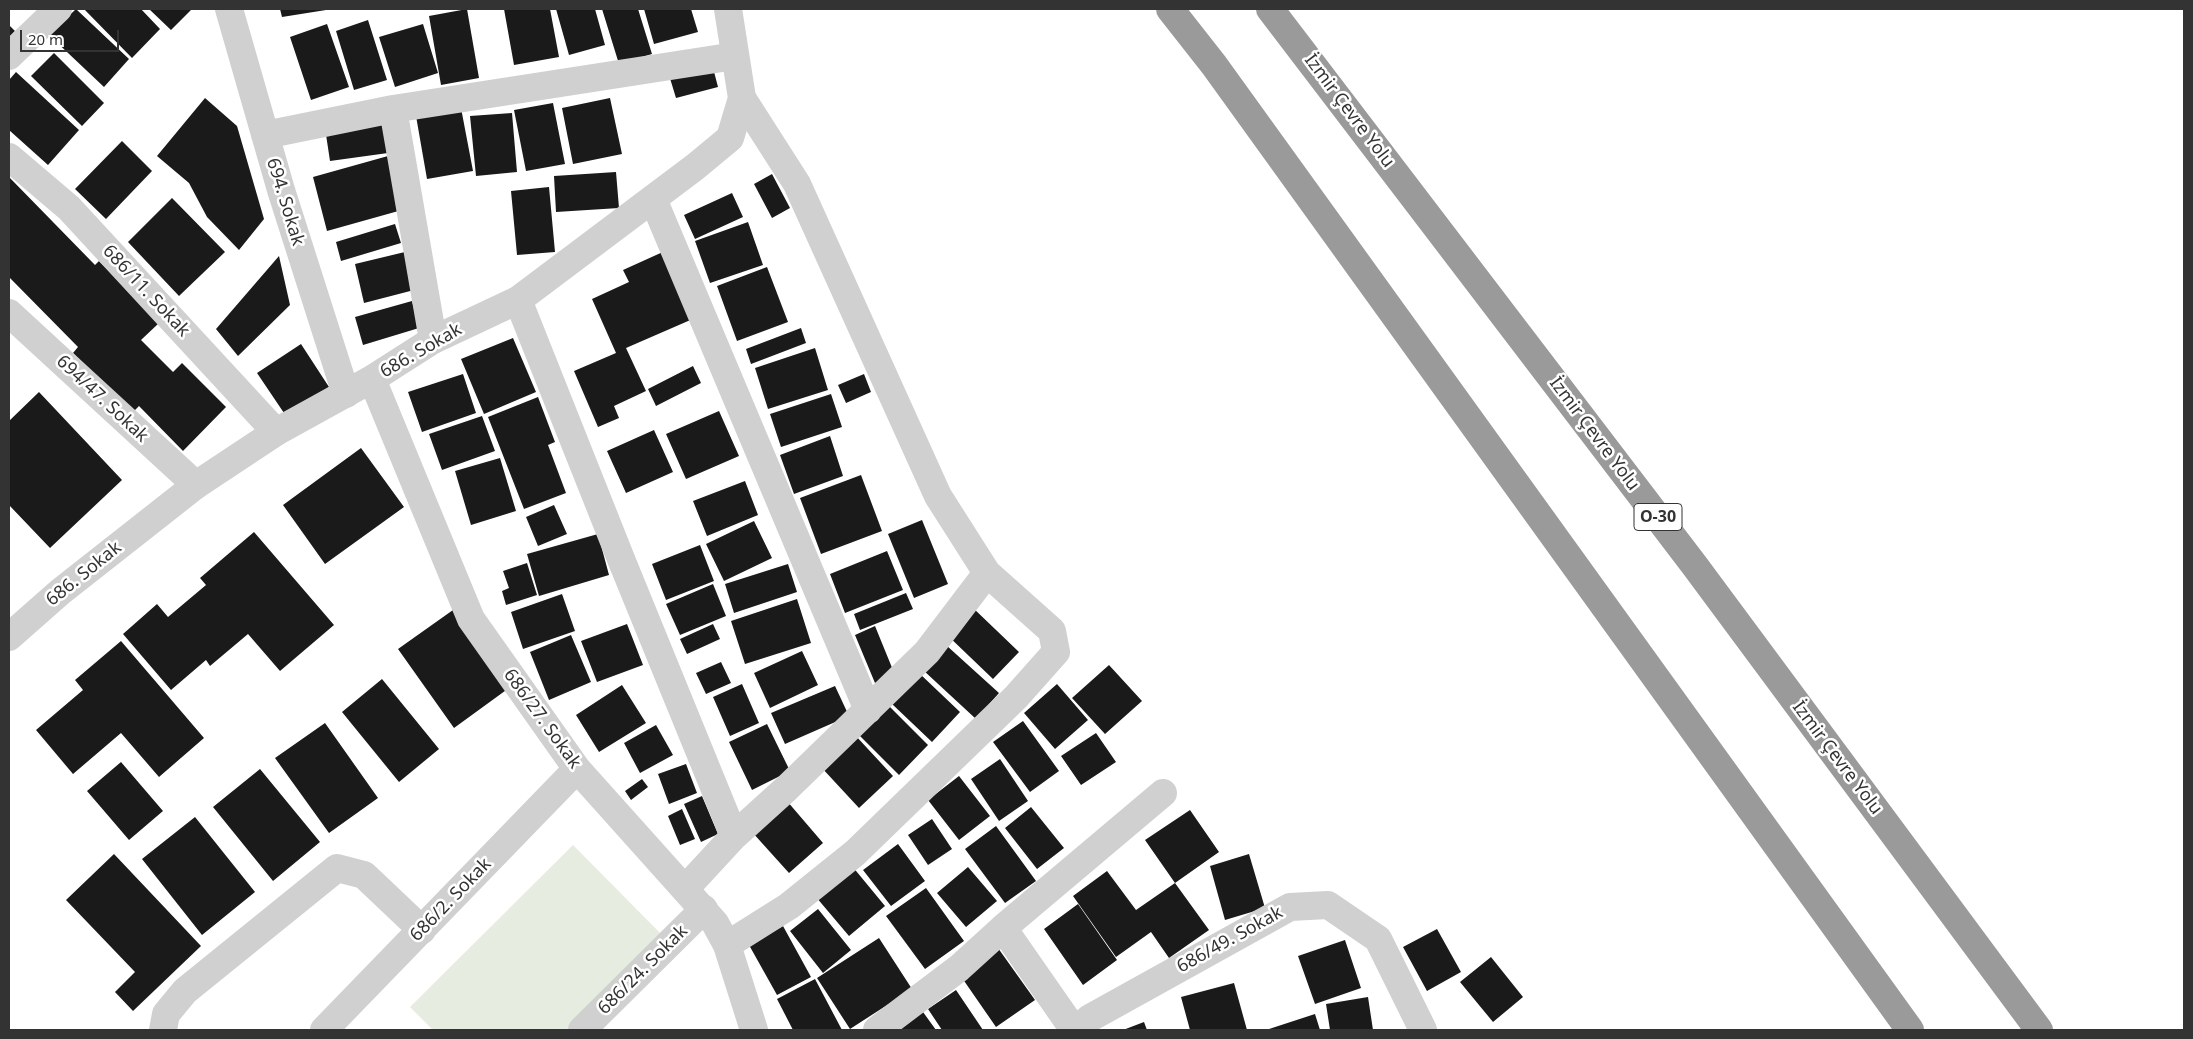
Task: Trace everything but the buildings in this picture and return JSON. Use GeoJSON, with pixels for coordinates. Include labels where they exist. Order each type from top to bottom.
{"type":"FeatureCollection","features":[{"type":"Feature","properties":{"kind":"highway"},"geometry":{"type":"LineString","coordinates":[[1170,9],[1214,65],[1910,1030]]}},
{"type":"Feature","properties":{"kind":"highway","name":"İzmir Çevre Yolu"},"geometry":{"type":"LineString","coordinates":[[1270,9],[1695,566],[2039,1030]]}},
{"type":"Feature","properties":{"kind":"street"},"geometry":{"type":"LineString","coordinates":[[9,56],[58,9]]}},
{"type":"Feature","properties":{"kind":"street","name":"694. Sokak"},"geometry":{"type":"LineString","coordinates":[[229,9],[265,135],[346,394]]}},
{"type":"Feature","properties":{"kind":"street","name":"686. Sokak"},"geometry":{"type":"LineString","coordinates":[[9,637],[60,592],[196,485],[276,432],[372,379],[433,340],[518,300],[654,199],[730,138],[742,98],[729,12]]}},
{"type":"Feature","properties":{"kind":"street"},"geometry":{"type":"LineString","coordinates":[[265,135],[393,109],[735,56]]}},
{"type":"Feature","properties":{"kind":"street"},"geometry":{"type":"LineString","coordinates":[[727,945],[790,906],[855,853],[1016,697],[1056,652],[1052,631],[987,573],[938,496],[798,184],[742,98]]}},
{"type":"Feature","properties":{"kind":"street"},"geometry":{"type":"LineString","coordinates":[[393,109],[433,340]]}},
{"type":"Feature","properties":{"kind":"street","name":"686/11. Sokak"},"geometry":{"type":"LineString","coordinates":[[9,157],[69,208],[276,432]]}},
{"type":"Feature","properties":{"kind":"street"},"geometry":{"type":"LineString","coordinates":[[654,199],[868,710]]}},
{"type":"Feature","properties":{"kind":"street"},"geometry":{"type":"LineString","coordinates":[[518,300],[617,550],[734,836]]}},
{"type":"Feature","properties":{"kind":"street","name":"694/47. Sokak"},"geometry":{"type":"LineString","coordinates":[[9,313],[196,485]]}},
{"type":"Feature","properties":{"kind":"street","name":"686/27. Sokak"},"geometry":{"type":"LineString","coordinates":[[372,379],[471,619],[577,769],[715,923],[727,945],[754,1030]]}},
{"type":"Feature","properties":{"kind":"street"},"geometry":{"type":"LineString","coordinates":[[685,890],[734,836],[927,652],[987,573]]}},
{"type":"Feature","properties":{"kind":"street","name":"686/2. Sokak"},"geometry":{"type":"LineString","coordinates":[[324,1030],[577,769]]}},
{"type":"Feature","properties":{"kind":"street"},"geometry":{"type":"LineString","coordinates":[[877,1030],[959,968],[1003,928],[1163,793]]}},
{"type":"Feature","properties":{"kind":"street"},"geometry":{"type":"LineString","coordinates":[[163,1030],[166,1014],[185,992],[337,868],[364,876],[422,930]]}},
{"type":"Feature","properties":{"kind":"street","name":"686/49. Sokak"},"geometry":{"type":"LineString","coordinates":[[1075,1030],[1090,1018],[1290,907],[1328,905],[1378,940],[1423,1030]]}},
{"type":"Feature","properties":{"kind":"street","name":"686/24. Sokak"},"geometry":{"type":"LineString","coordinates":[[582,1030],[704,909]]}},
{"type":"Feature","properties":{"kind":"street"},"geometry":{"type":"LineString","coordinates":[[1003,928],[1075,1030]]}},
{"type":"Feature","properties":{"kind":"shaded area"},"geometry":{"type":"Polygon","coordinates":[[[573,845],[665,938],[572,1030],[433,1030],[410,1007],[573,845]]]}}]}
